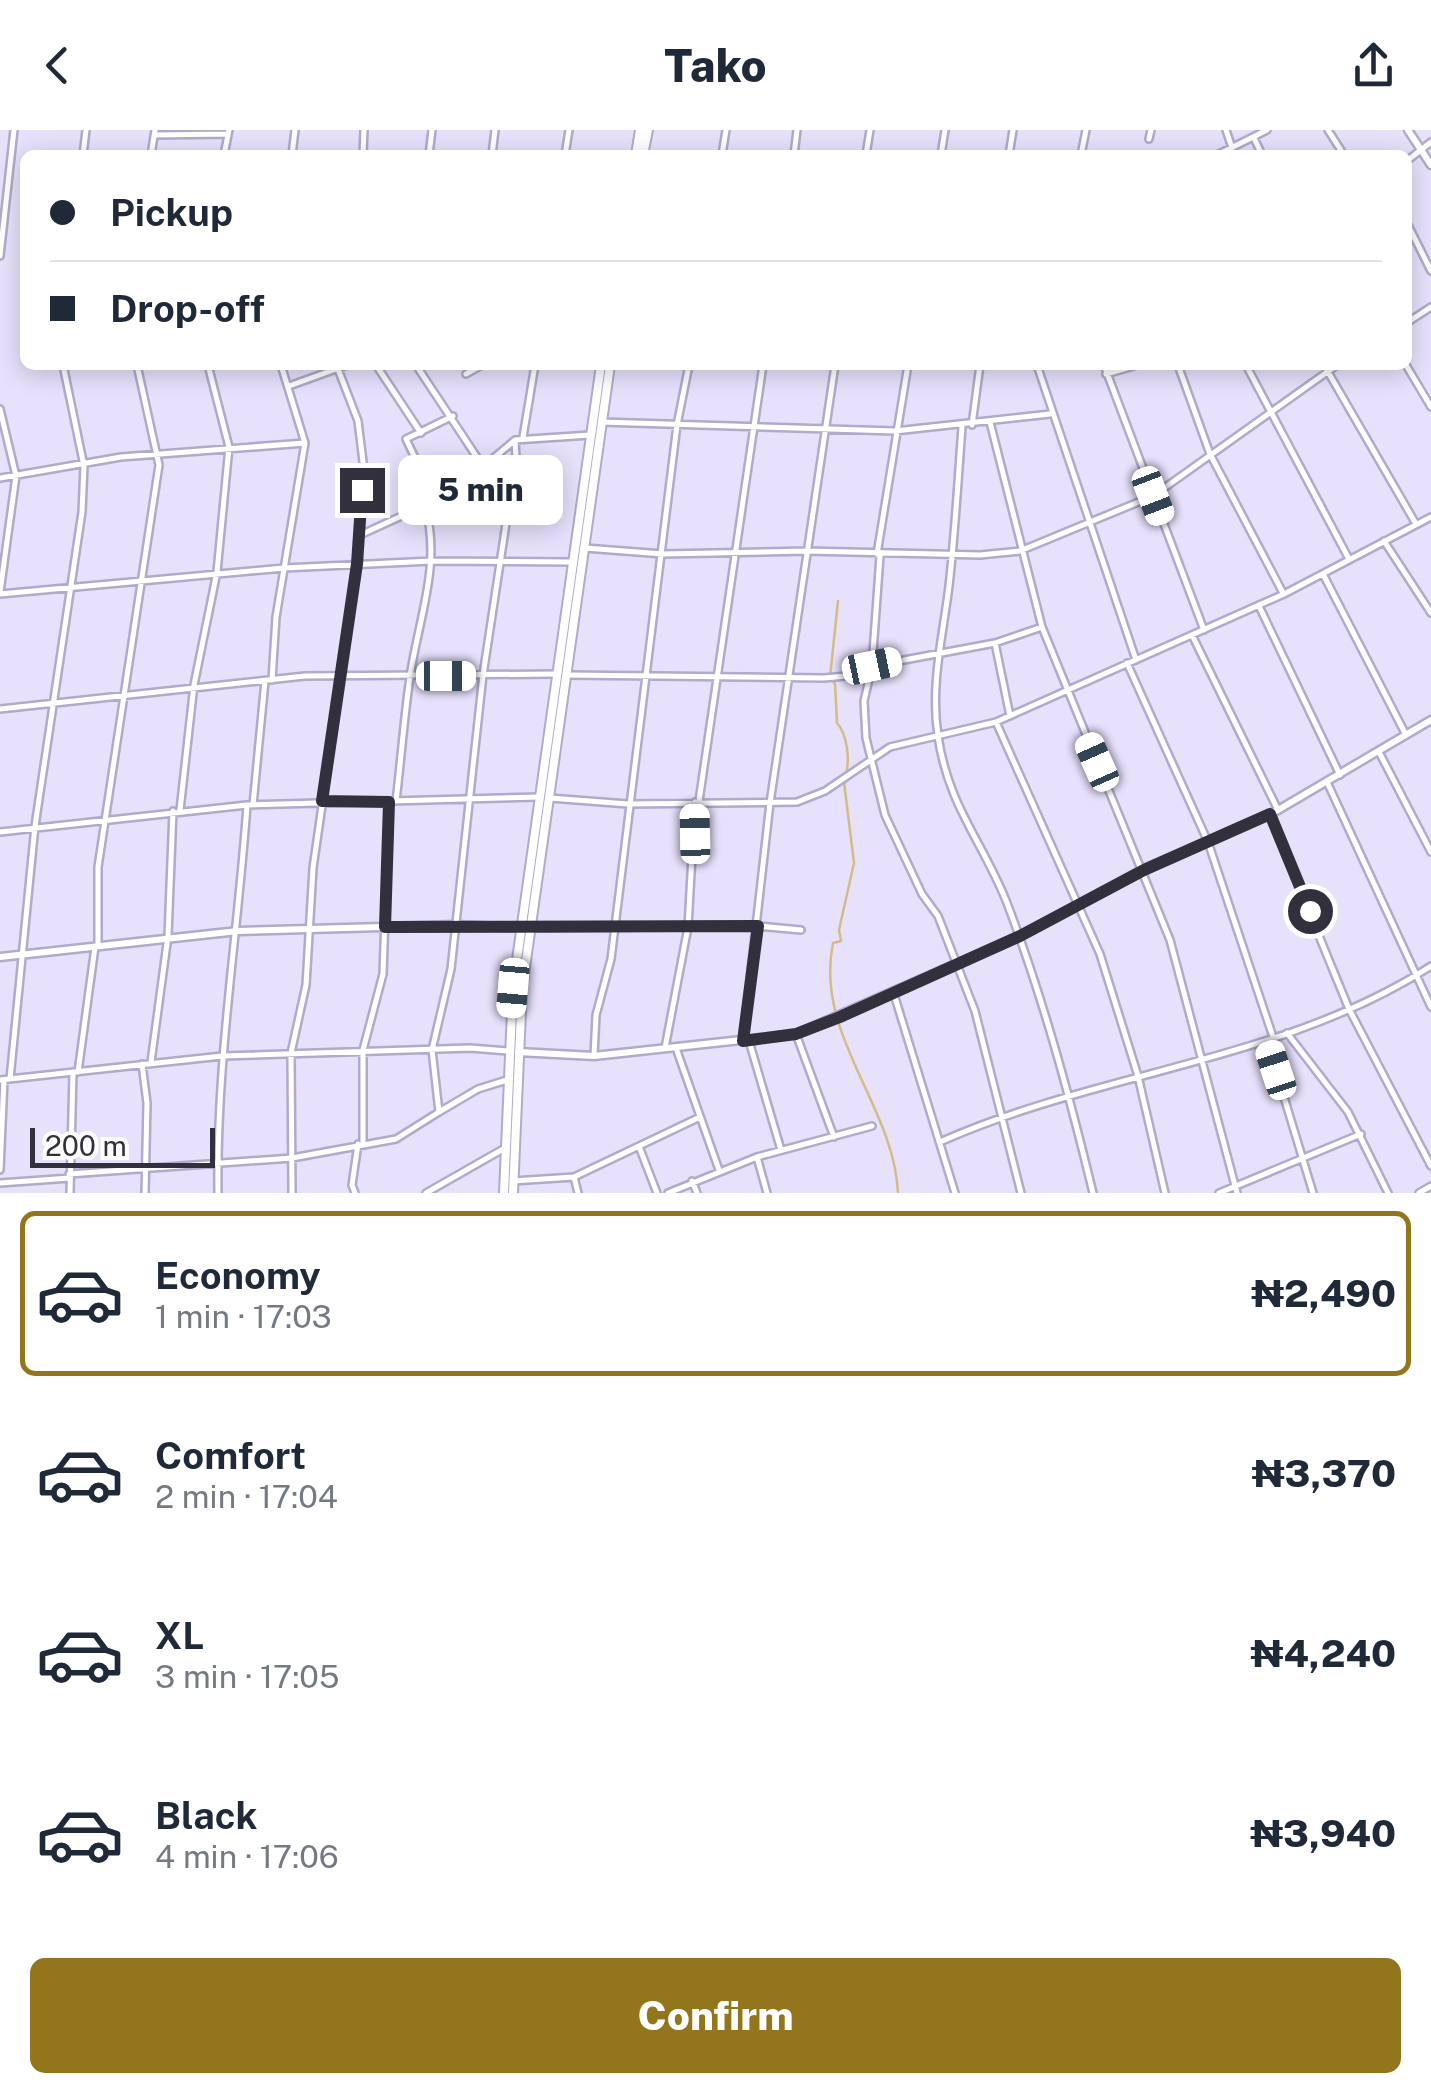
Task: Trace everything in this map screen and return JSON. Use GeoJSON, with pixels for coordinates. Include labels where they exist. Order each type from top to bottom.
{"type":"FeatureCollection","features":[{"type":"Feature","properties":{"kind":"main road"},"geometry":{"type":"LineString","coordinates":[[560,674],[571,562],[600,370]]}},
{"type":"Feature","properties":{"kind":"main road"},"geometry":{"type":"LineString","coordinates":[[513,1193],[508,1080],[560,674],[609,370]]}},
{"type":"Feature","properties":{"kind":"main road"},"geometry":{"type":"LineString","coordinates":[[504,1193],[512,1052]]}},
{"type":"Feature","properties":{"kind":"street"},"geometry":{"type":"LineString","coordinates":[[0,256],[14,130]]}},
{"type":"Feature","properties":{"kind":"street"},"geometry":{"type":"LineString","coordinates":[[1149,138],[1151,130]]}},
{"type":"Feature","properties":{"kind":"street"},"geometry":{"type":"LineString","coordinates":[[1226,130],[1232,148]]}},
{"type":"Feature","properties":{"kind":"street"},"geometry":{"type":"LineString","coordinates":[[1228,150],[1267,130]]}},
{"type":"Feature","properties":{"kind":"street"},"geometry":{"type":"LineString","coordinates":[[1408,130],[1431,165]]}},
{"type":"Feature","properties":{"kind":"street"},"geometry":{"type":"LineString","coordinates":[[155,132],[228,132]]}},
{"type":"Feature","properties":{"kind":"street"},"geometry":{"type":"LineString","coordinates":[[1254,138],[1260,150]]}},
{"type":"Feature","properties":{"kind":"street"},"geometry":{"type":"LineString","coordinates":[[1412,157],[1431,142]]}},
{"type":"Feature","properties":{"kind":"street"},"geometry":{"type":"LineString","coordinates":[[1412,232],[1431,271]]}},
{"type":"Feature","properties":{"kind":"street"},"geometry":{"type":"LineString","coordinates":[[0,1170],[5,1079],[26,955],[35,826],[51,702],[80,537],[84,466],[64,370]]}},
{"type":"Feature","properties":{"kind":"street"},"geometry":{"type":"LineString","coordinates":[[70,1193],[75,1072],[96,946],[98,867],[122,694],[144,582],[158,465],[139,370]]}},
{"type":"Feature","properties":{"kind":"street"},"geometry":{"type":"LineString","coordinates":[[150,1062],[168,936],[177,810],[194,685],[218,572],[229,447],[209,370]]}},
{"type":"Feature","properties":{"kind":"street"},"geometry":{"type":"LineString","coordinates":[[218,1193],[222,1056],[250,804],[305,442],[283,370]]}},
{"type":"Feature","properties":{"kind":"street"},"geometry":{"type":"LineString","coordinates":[[288,386],[332,370]]}},
{"type":"Feature","properties":{"kind":"street"},"geometry":{"type":"LineString","coordinates":[[292,1193],[291,1053],[306,985],[322,801],[357,564],[360,493],[366,486],[358,422],[344,370]]}},
{"type":"Feature","properties":{"kind":"street"},"geometry":{"type":"LineString","coordinates":[[379,370],[421,433]]}},
{"type":"Feature","properties":{"kind":"street"},"geometry":{"type":"LineString","coordinates":[[420,370],[482,466]]}},
{"type":"Feature","properties":{"kind":"street"},"geometry":{"type":"LineString","coordinates":[[466,374],[473,370]]}},
{"type":"Feature","properties":{"kind":"street"},"geometry":{"type":"LineString","coordinates":[[523,437],[534,370]]}},
{"type":"Feature","properties":{"kind":"street"},"geometry":{"type":"LineString","coordinates":[[594,1056],[596,1015],[611,959],[677,424],[689,370]]}},
{"type":"Feature","properties":{"kind":"street"},"geometry":{"type":"LineString","coordinates":[[665,1048],[688,927],[697,802],[762,370]]}},
{"type":"Feature","properties":{"kind":"street"},"geometry":{"type":"LineString","coordinates":[[780,1150],[746,1041],[770,802],[834,370]]}},
{"type":"Feature","properties":{"kind":"street"},"geometry":{"type":"LineString","coordinates":[[907,370],[879,554],[864,723],[886,814],[922,894],[938,916],[975,1011],[1021,1193]]}},
{"type":"Feature","properties":{"kind":"street"},"geometry":{"type":"LineString","coordinates":[[972,425],[979,370]]}},
{"type":"Feature","properties":{"kind":"street"},"geometry":{"type":"LineString","coordinates":[[1039,370],[1050,414],[1136,660]]}},
{"type":"Feature","properties":{"kind":"street"},"geometry":{"type":"LineString","coordinates":[[1104,370],[1204,630]]}},
{"type":"Feature","properties":{"kind":"street"},"geometry":{"type":"LineString","coordinates":[[1105,375],[1121,370]]}},
{"type":"Feature","properties":{"kind":"street"},"geometry":{"type":"LineString","coordinates":[[1180,370],[1210,454],[1284,594]]}},
{"type":"Feature","properties":{"kind":"street"},"geometry":{"type":"LineString","coordinates":[[1249,370],[1349,559]]}},
{"type":"Feature","properties":{"kind":"street"},"geometry":{"type":"LineString","coordinates":[[582,548],[663,554],[1020,551],[1153,496],[1323,370]]}},
{"type":"Feature","properties":{"kind":"street"},"geometry":{"type":"LineString","coordinates":[[1327,370],[1416,524]]}},
{"type":"Feature","properties":{"kind":"street"},"geometry":{"type":"LineString","coordinates":[[1409,370],[1431,407]]}},
{"type":"Feature","properties":{"kind":"street"},"geometry":{"type":"LineString","coordinates":[[0,408],[16,476],[0,593],[218,572],[357,564],[571,562]]}},
{"type":"Feature","properties":{"kind":"street"},"geometry":{"type":"LineString","coordinates":[[601,422],[895,431],[962,427],[1050,414]]}},
{"type":"Feature","properties":{"kind":"street"},"geometry":{"type":"LineString","coordinates":[[437,502],[406,439],[453,416]]}},
{"type":"Feature","properties":{"kind":"street"},"geometry":{"type":"LineString","coordinates":[[990,422],[1042,627],[1144,870],[1178,965],[1237,1190]]}},
{"type":"Feature","properties":{"kind":"street"},"geometry":{"type":"LineString","coordinates":[[962,427],[953,554],[935,678],[938,736],[953,796],[973,842],[998,882],[1020,936],[1068,1094],[1093,1193]]}},
{"type":"Feature","properties":{"kind":"street"},"geometry":{"type":"LineString","coordinates":[[360,535],[437,502],[515,440],[590,435]]}},
{"type":"Feature","properties":{"kind":"street"},"geometry":{"type":"LineString","coordinates":[[439,1112],[434,1103],[432,1050],[451,969],[467,800],[502,563],[515,440]]}},
{"type":"Feature","properties":{"kind":"street"},"geometry":{"type":"LineString","coordinates":[[0,478],[155,454],[305,442]]}},
{"type":"Feature","properties":{"kind":"street"},"geometry":{"type":"LineString","coordinates":[[355,1193],[352,1185],[360,1143],[364,1050],[383,974],[392,801],[432,561],[433,538],[425,507]]}},
{"type":"Feature","properties":{"kind":"street"},"geometry":{"type":"LineString","coordinates":[[0,832],[177,810],[322,801],[543,798],[628,804],[796,802],[838,782],[872,756],[996,722],[1259,606],[1431,516]]}},
{"type":"Feature","properties":{"kind":"street"},"geometry":{"type":"LineString","coordinates":[[1384,540],[1431,612]]}},
{"type":"Feature","properties":{"kind":"street"},"geometry":{"type":"LineString","coordinates":[[1323,574],[1406,735]]}},
{"type":"Feature","properties":{"kind":"street"},"geometry":{"type":"LineString","coordinates":[[1259,606],[1340,774]]}},
{"type":"Feature","properties":{"kind":"street"},"geometry":{"type":"LineString","coordinates":[[872,666],[995,643],[1042,627]]}},
{"type":"Feature","properties":{"kind":"street"},"geometry":{"type":"LineString","coordinates":[[1192,636],[1278,810]]}},
{"type":"Feature","properties":{"kind":"street"},"geometry":{"type":"LineString","coordinates":[[995,643],[1010,716]]}},
{"type":"Feature","properties":{"kind":"street"},"geometry":{"type":"LineString","coordinates":[[1127,663],[1208,842],[1313,1193]]}},
{"type":"Feature","properties":{"kind":"street"},"geometry":{"type":"LineString","coordinates":[[0,709],[194,685],[340,674],[824,678],[868,674]]}},
{"type":"Feature","properties":{"kind":"street"},"geometry":{"type":"LineString","coordinates":[[5,1079],[222,1056],[432,1050],[594,1056],[796,1034],[1020,936],[1144,870],[1270,814],[1431,721]]}},
{"type":"Feature","properties":{"kind":"street"},"geometry":{"type":"LineString","coordinates":[[996,722],[1080,906],[1138,1076],[1166,1193]]}},
{"type":"Feature","properties":{"kind":"street"},"geometry":{"type":"LineString","coordinates":[[1379,752],[1431,852]]}},
{"type":"Feature","properties":{"kind":"street"},"geometry":{"type":"LineString","coordinates":[[1326,782],[1431,1007]]}},
{"type":"Feature","properties":{"kind":"street"},"geometry":{"type":"LineString","coordinates":[[1270,814],[1350,1009],[1431,1166]]}},
{"type":"Feature","properties":{"kind":"street"},"geometry":{"type":"LineString","coordinates":[[0,956],[238,931],[454,925],[758,926],[801,930]]}},
{"type":"Feature","properties":{"kind":"street"},"geometry":{"type":"LineString","coordinates":[[940,1142],[1002,1114],[1270,1040],[1350,1009],[1431,966]]}},
{"type":"Feature","properties":{"kind":"street"},"geometry":{"type":"LineString","coordinates":[[893,991],[954,1193]]}},
{"type":"Feature","properties":{"kind":"street"},"geometry":{"type":"LineString","coordinates":[[1286,1033],[1361,1134],[1388,1193]]}},
{"type":"Feature","properties":{"kind":"street"},"geometry":{"type":"LineString","coordinates":[[796,1034],[834,1137]]}},
{"type":"Feature","properties":{"kind":"street"},"geometry":{"type":"LineString","coordinates":[[676,1048],[719,1170]]}},
{"type":"Feature","properties":{"kind":"street"},"geometry":{"type":"LineString","coordinates":[[142,1064],[147,1103],[145,1193]]}},
{"type":"Feature","properties":{"kind":"street"},"geometry":{"type":"LineString","coordinates":[[0,1183],[145,1167],[292,1158],[360,1143],[396,1140],[478,1089],[508,1080]]}},
{"type":"Feature","properties":{"kind":"street"},"geometry":{"type":"LineString","coordinates":[[513,1182],[574,1177],[640,1149],[700,1117]]}},
{"type":"Feature","properties":{"kind":"street"},"geometry":{"type":"LineString","coordinates":[[668,1193],[757,1157],[872,1126]]}},
{"type":"Feature","properties":{"kind":"street"},"geometry":{"type":"LineString","coordinates":[[1219,1193],[1237,1190],[1361,1134]]}},
{"type":"Feature","properties":{"kind":"street"},"geometry":{"type":"LineString","coordinates":[[426,1193],[506,1148]]}},
{"type":"Feature","properties":{"kind":"street"},"geometry":{"type":"LineString","coordinates":[[640,1149],[657,1193]]}},
{"type":"Feature","properties":{"kind":"street"},"geometry":{"type":"LineString","coordinates":[[757,1157],[767,1193]]}},
{"type":"Feature","properties":{"kind":"street"},"geometry":{"type":"LineString","coordinates":[[574,1177],[578,1193]]}},
{"type":"Feature","properties":{"kind":"street"},"geometry":{"type":"LineString","coordinates":[[692,1181],[697,1193]]}},
{"type":"Feature","properties":{"kind":"street"},"geometry":{"type":"LineString","coordinates":[[1419,1193],[1431,1186]]}},
{"type":"Feature","properties":{"kind":"waterway"},"geometry":{"type":"LineString","coordinates":[[838,601],[830,677],[835,684],[837,723],[847,747],[846,774]]}},
{"type":"Feature","properties":{"kind":"waterway"},"geometry":{"type":"LineString","coordinates":[[844,782],[854,863],[839,930],[841,941],[833,943],[830,977],[844,1039],[883,1130],[898,1193]]}},
{"type":"Feature","properties":{"kind":"route"},"geometry":{"type":"LineString","coordinates":[[362,490],[357,564],[322,801],[389,802],[384,861],[385,927],[758,926],[743,1041],[796,1034],[840,1017],[1020,936],[1144,870],[1270,814],[1310,911]]}}]}
